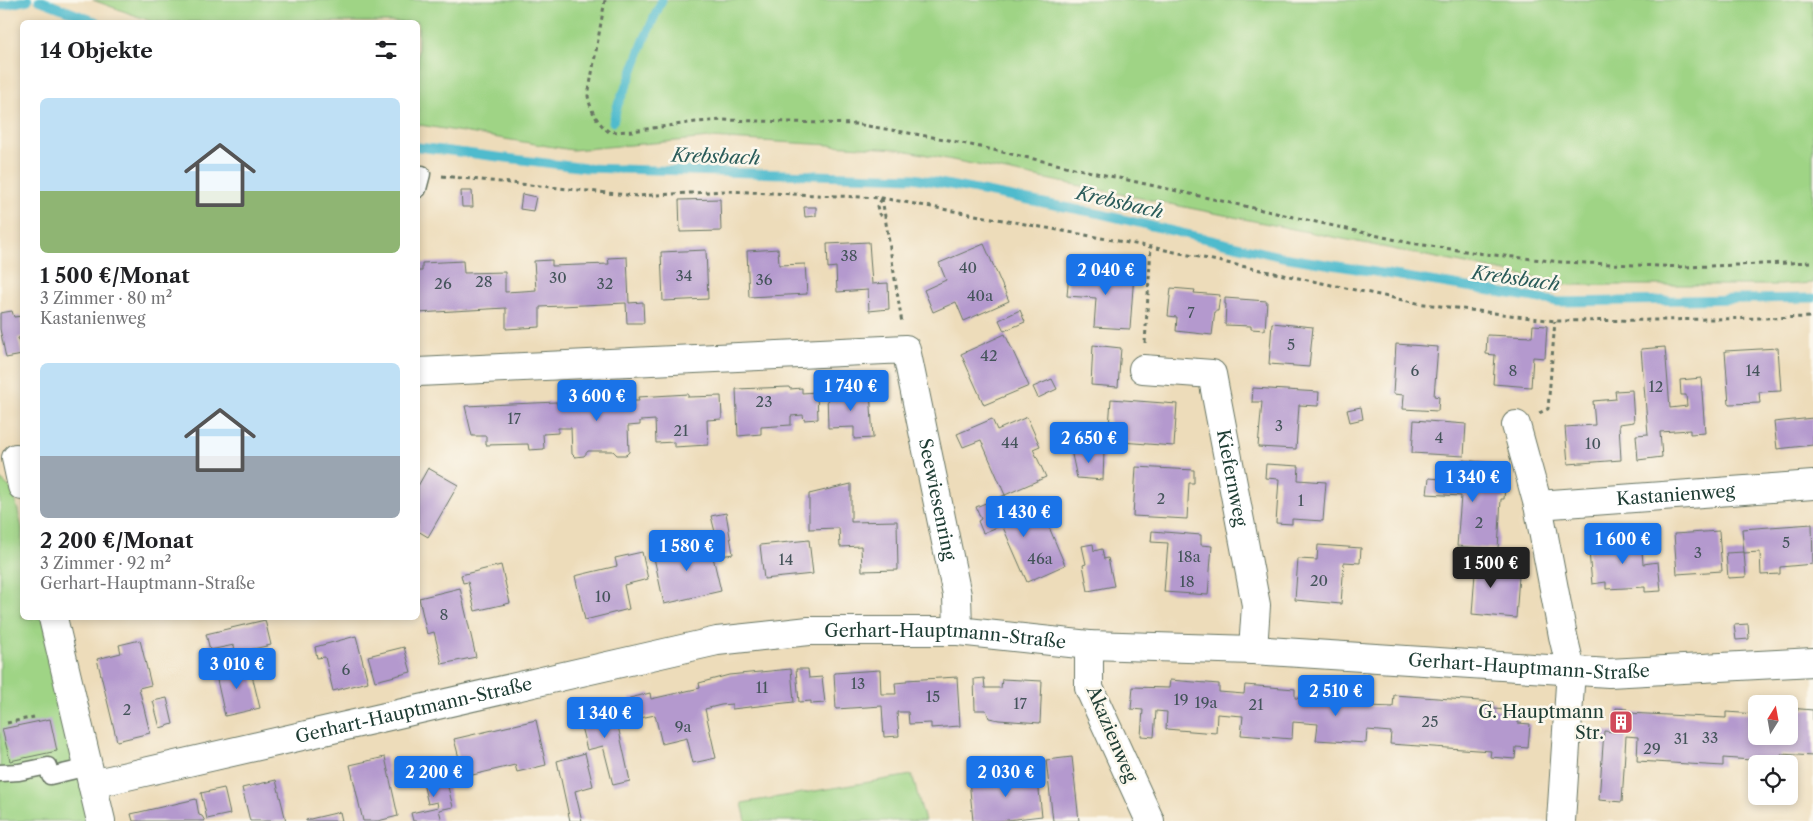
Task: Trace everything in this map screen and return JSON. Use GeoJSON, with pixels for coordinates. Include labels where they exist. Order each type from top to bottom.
{"type":"FeatureCollection","features":[{"type":"Feature","properties":{"kind":"street"},"geometry":{"type":"LineString","coordinates":[[420,372],[906,349]]}},
{"type":"Feature","properties":{"kind":"street","name":"Seewiesenring"},"geometry":{"type":"LineString","coordinates":[[906,349],[957,595],[958,630]]}},
{"type":"Feature","properties":{"kind":"street","name":"Kiefernweg"},"geometry":{"type":"LineString","coordinates":[[1143,368],[1212,374],[1256,605],[1253,650]]}},
{"type":"Feature","properties":{"kind":"street"},"geometry":{"type":"LineString","coordinates":[[1516,425],[1538,505],[1571,670],[1561,821]]}},
{"type":"Feature","properties":{"kind":"street"},"geometry":{"type":"LineString","coordinates":[[13,459],[20,480]]}},
{"type":"Feature","properties":{"kind":"street","name":"Kastanienweg"},"geometry":{"type":"LineString","coordinates":[[1538,505],[1813,485]]}},
{"type":"Feature","properties":{"kind":"street"},"geometry":{"type":"LineString","coordinates":[[53,620],[101,821]]}},
{"type":"Feature","properties":{"kind":"street","name":"Gerhart-Hauptmann-Straße"},"geometry":{"type":"LineString","coordinates":[[90,776],[716,641],[808,631],[958,630],[1089,645],[1253,650],[1608,673],[1813,662]]}},
{"type":"Feature","properties":{"kind":"street","name":"Akazienweg"},"geometry":{"type":"LineString","coordinates":[[1089,645],[1089,688],[1149,821]]}},
{"type":"Feature","properties":{"kind":"lane"},"geometry":{"type":"LineString","coordinates":[[0,773],[19,772],[48,766],[50,776],[90,776]]}},
{"type":"Feature","properties":{"kind":"path"},"geometry":{"type":"LineString","coordinates":[[605,0],[588,96],[591,110],[600,125],[609,132],[724,120],[856,124],[954,141],[1410,244],[1561,262],[1685,267],[1813,262]]}},
{"type":"Feature","properties":{"kind":"path"},"geometry":{"type":"LineString","coordinates":[[420,181],[637,196],[727,191],[882,198],[1151,248],[1417,303],[1556,321],[1813,317]]}},
{"type":"Feature","properties":{"kind":"path"},"geometry":{"type":"LineString","coordinates":[[882,198],[906,349]]}},
{"type":"Feature","properties":{"kind":"path"},"geometry":{"type":"LineString","coordinates":[[1143,368],[1151,248]]}},
{"type":"Feature","properties":{"kind":"path"},"geometry":{"type":"LineString","coordinates":[[1516,425],[1548,409],[1556,321]]}},
{"type":"Feature","properties":{"kind":"path"},"geometry":{"type":"LineString","coordinates":[[7,723],[34,717]]}},
{"type":"Feature","properties":{"kind":"green space"},"geometry":{"type":"Polygon","coordinates":[[[93,0],[1813,0],[1813,283],[1779,285],[1570,285],[898,149],[710,138],[572,150],[420,125],[420,20],[148,20],[93,0]]]}},
{"type":"Feature","properties":{"kind":"green space"},"geometry":{"type":"Polygon","coordinates":[[[0,479],[13,490],[20,520],[20,620],[43,620],[91,821],[0,821],[0,479]]]}},
{"type":"Feature","properties":{"kind":"green space"},"geometry":{"type":"Polygon","coordinates":[[[912,775],[925,821],[746,821],[742,803],[912,775]]]}},
{"type":"Feature","properties":{"kind":"building"},"geometry":{"type":"Polygon","coordinates":[[[461,191],[472,191],[473,207],[462,207],[461,191]]]}},
{"type":"Feature","properties":{"kind":"building"},"geometry":{"type":"Polygon","coordinates":[[[522,194],[536,197],[533,211],[520,209],[522,194]]]}},
{"type":"Feature","properties":{"kind":"building"},"geometry":{"type":"Polygon","coordinates":[[[720,199],[721,231],[680,232],[679,200],[720,199]]]}},
{"type":"Feature","properties":{"kind":"building"},"geometry":{"type":"Polygon","coordinates":[[[804,207],[816,207],[816,216],[805,217],[804,207]]]}},
{"type":"Feature","properties":{"kind":"building"},"geometry":{"type":"Polygon","coordinates":[[[869,242],[872,284],[888,283],[889,309],[869,311],[868,290],[837,292],[836,267],[828,268],[827,244],[869,242]]]}},
{"type":"Feature","properties":{"kind":"building"},"geometry":{"type":"Polygon","coordinates":[[[984,244],[1009,301],[964,321],[956,302],[933,312],[924,290],[946,280],[939,263],[984,244]]]}},
{"type":"Feature","properties":{"kind":"building"},"geometry":{"type":"Polygon","coordinates":[[[778,249],[779,265],[805,264],[807,294],[749,297],[747,251],[778,249]]]}},
{"type":"Feature","properties":{"kind":"building"},"geometry":{"type":"Polygon","coordinates":[[[706,250],[708,299],[663,301],[661,252],[706,250]]]}},
{"type":"Feature","properties":{"kind":"building"},"geometry":{"type":"Polygon","coordinates":[[[627,257],[629,303],[643,302],[644,323],[627,323],[626,303],[540,307],[540,327],[506,329],[506,308],[420,313],[420,271],[422,271],[422,263],[463,261],[464,273],[505,272],[505,292],[536,290],[534,261],[552,260],[552,266],[609,264],[608,258],[627,257]]]}},
{"type":"Feature","properties":{"kind":"building"},"geometry":{"type":"Polygon","coordinates":[[[1092,271],[1134,274],[1130,329],[1094,327],[1096,298],[1067,296],[1069,272],[1092,274],[1092,271]]]}},
{"type":"Feature","properties":{"kind":"building"},"geometry":{"type":"Polygon","coordinates":[[[1171,288],[1195,290],[1194,293],[1220,295],[1218,311],[1215,311],[1212,335],[1176,331],[1177,317],[1168,316],[1171,288]]]}},
{"type":"Feature","properties":{"kind":"building"},"geometry":{"type":"Polygon","coordinates":[[[1225,298],[1267,301],[1265,330],[1251,329],[1251,326],[1225,325],[1225,298]]]}},
{"type":"Feature","properties":{"kind":"building"},"geometry":{"type":"Polygon","coordinates":[[[1020,310],[1025,322],[1004,331],[999,320],[1020,310]]]}},
{"type":"Feature","properties":{"kind":"building"},"geometry":{"type":"Polygon","coordinates":[[[12,311],[14,317],[20,316],[20,338],[18,338],[20,355],[6,358],[0,329],[0,313],[12,311]]]}},
{"type":"Feature","properties":{"kind":"building"},"geometry":{"type":"Polygon","coordinates":[[[1272,323],[1313,327],[1309,367],[1269,364],[1272,323]]]}},
{"type":"Feature","properties":{"kind":"building"},"geometry":{"type":"Polygon","coordinates":[[[1533,325],[1547,326],[1545,358],[1533,357],[1531,387],[1493,384],[1495,355],[1486,354],[1487,335],[1532,337],[1533,325]]]}},
{"type":"Feature","properties":{"kind":"building"},"geometry":{"type":"Polygon","coordinates":[[[1005,334],[1029,386],[984,405],[961,354],[1005,334]]]}},
{"type":"Feature","properties":{"kind":"building"},"geometry":{"type":"Polygon","coordinates":[[[1396,344],[1438,347],[1434,396],[1439,397],[1438,411],[1403,409],[1404,395],[1393,394],[1396,344]]]}},
{"type":"Feature","properties":{"kind":"building"},"geometry":{"type":"Polygon","coordinates":[[[1093,345],[1121,348],[1118,387],[1091,385],[1093,345]]]}},
{"type":"Feature","properties":{"kind":"building"},"geometry":{"type":"Polygon","coordinates":[[[1665,347],[1670,408],[1687,406],[1686,395],[1681,395],[1680,380],[1701,378],[1705,433],[1690,434],[1690,430],[1660,432],[1662,457],[1638,460],[1636,435],[1648,434],[1641,349],[1665,347]]]}},
{"type":"Feature","properties":{"kind":"building"},"geometry":{"type":"Polygon","coordinates":[[[1778,348],[1781,391],[1759,392],[1760,403],[1729,404],[1725,351],[1778,348]]]}},
{"type":"Feature","properties":{"kind":"building"},"geometry":{"type":"Polygon","coordinates":[[[1052,379],[1057,389],[1038,398],[1033,387],[1052,379]]]}},
{"type":"Feature","properties":{"kind":"building"},"geometry":{"type":"Polygon","coordinates":[[[789,387],[790,389],[802,388],[802,393],[817,392],[818,419],[804,420],[803,415],[791,416],[791,425],[761,427],[761,434],[738,436],[736,389],[789,387]]]}},
{"type":"Feature","properties":{"kind":"building"},"geometry":{"type":"Polygon","coordinates":[[[1253,388],[1319,392],[1318,406],[1299,405],[1296,449],[1258,447],[1262,402],[1252,402],[1253,388]]]}},
{"type":"Feature","properties":{"kind":"building"},"geometry":{"type":"Polygon","coordinates":[[[870,390],[873,438],[854,439],[854,427],[828,428],[827,392],[870,390]]]}},
{"type":"Feature","properties":{"kind":"building"},"geometry":{"type":"Polygon","coordinates":[[[1632,390],[1634,422],[1619,424],[1621,460],[1568,464],[1565,427],[1595,425],[1593,401],[1616,399],[1615,391],[1632,390]]]}},
{"type":"Feature","properties":{"kind":"building"},"geometry":{"type":"Polygon","coordinates":[[[688,394],[688,397],[721,396],[722,419],[707,420],[708,445],[674,447],[674,442],[656,443],[655,420],[640,421],[640,425],[628,426],[629,452],[626,455],[617,455],[613,451],[588,451],[584,456],[575,457],[572,454],[571,428],[558,428],[558,433],[543,434],[544,449],[529,450],[528,444],[486,445],[486,436],[472,436],[465,406],[557,402],[557,405],[570,404],[573,400],[581,399],[585,403],[599,403],[612,402],[614,398],[622,397],[627,401],[639,401],[638,397],[688,394]]]}},
{"type":"Feature","properties":{"kind":"building"},"geometry":{"type":"Polygon","coordinates":[[[1111,399],[1177,404],[1174,446],[1108,441],[1111,399]]]}},
{"type":"Feature","properties":{"kind":"building"},"geometry":{"type":"Polygon","coordinates":[[[1361,407],[1363,419],[1350,422],[1347,410],[1361,407]]]}},
{"type":"Feature","properties":{"kind":"building"},"geometry":{"type":"Polygon","coordinates":[[[1027,417],[1040,446],[1033,449],[1046,477],[1005,495],[981,440],[963,447],[957,434],[992,419],[997,430],[1027,417]]]}},
{"type":"Feature","properties":{"kind":"building"},"geometry":{"type":"Polygon","coordinates":[[[1813,418],[1813,445],[1777,449],[1774,422],[1813,418]]]}},
{"type":"Feature","properties":{"kind":"building"},"geometry":{"type":"Polygon","coordinates":[[[1414,420],[1466,424],[1464,456],[1412,453],[1414,420]]]}},
{"type":"Feature","properties":{"kind":"building"},"geometry":{"type":"Polygon","coordinates":[[[1071,450],[1104,451],[1103,480],[1077,478],[1071,450]]]}},
{"type":"Feature","properties":{"kind":"building"},"geometry":{"type":"Polygon","coordinates":[[[1463,460],[1491,463],[1490,487],[1505,488],[1504,499],[1501,499],[1498,549],[1457,546],[1461,496],[1427,494],[1429,478],[1441,479],[1441,472],[1454,473],[1454,463],[1463,464],[1463,460]]]}},
{"type":"Feature","properties":{"kind":"building"},"geometry":{"type":"Polygon","coordinates":[[[1266,464],[1299,466],[1298,480],[1326,482],[1323,521],[1292,519],[1292,524],[1276,523],[1279,479],[1265,478],[1266,464]]]}},
{"type":"Feature","properties":{"kind":"building"},"geometry":{"type":"Polygon","coordinates":[[[1136,467],[1194,470],[1194,483],[1189,483],[1187,519],[1133,516],[1136,467]]]}},
{"type":"Feature","properties":{"kind":"building"},"geometry":{"type":"Polygon","coordinates":[[[428,468],[458,485],[428,537],[420,532],[420,482],[428,468]]]}},
{"type":"Feature","properties":{"kind":"building"},"geometry":{"type":"Polygon","coordinates":[[[851,484],[851,522],[897,521],[898,570],[862,571],[861,546],[840,547],[839,528],[809,529],[809,494],[851,484]]]}},
{"type":"Feature","properties":{"kind":"building"},"geometry":{"type":"Polygon","coordinates":[[[1005,495],[1010,507],[1004,510],[1009,522],[1041,508],[1065,565],[1027,582],[1002,525],[983,533],[978,521],[981,519],[976,507],[1005,495]]]}},
{"type":"Feature","properties":{"kind":"building"},"geometry":{"type":"Polygon","coordinates":[[[726,513],[733,554],[721,556],[711,516],[726,513]]]}},
{"type":"Feature","properties":{"kind":"building"},"geometry":{"type":"Polygon","coordinates":[[[1812,524],[1813,564],[1780,567],[1780,574],[1761,575],[1760,552],[1744,553],[1742,529],[1812,524]]]}},
{"type":"Feature","properties":{"kind":"building"},"geometry":{"type":"Polygon","coordinates":[[[1152,531],[1201,535],[1201,545],[1212,546],[1208,595],[1164,592],[1168,543],[1151,542],[1152,531]]]}},
{"type":"Feature","properties":{"kind":"building"},"geometry":{"type":"Polygon","coordinates":[[[1719,531],[1722,571],[1677,574],[1674,534],[1719,531]]]}},
{"type":"Feature","properties":{"kind":"building"},"geometry":{"type":"Polygon","coordinates":[[[1641,537],[1643,564],[1658,562],[1661,591],[1645,592],[1645,587],[1606,589],[1606,582],[1592,584],[1588,541],[1604,540],[1604,543],[1619,542],[1619,539],[1641,537]]]}},
{"type":"Feature","properties":{"kind":"building"},"geometry":{"type":"Polygon","coordinates":[[[709,540],[721,591],[664,604],[653,553],[709,540]]]}},
{"type":"Feature","properties":{"kind":"building"},"geometry":{"type":"Polygon","coordinates":[[[809,540],[813,574],[764,579],[760,545],[809,540]]]}},
{"type":"Feature","properties":{"kind":"building"},"geometry":{"type":"Polygon","coordinates":[[[1093,544],[1094,551],[1102,549],[1104,559],[1108,558],[1114,586],[1088,591],[1083,565],[1086,564],[1082,546],[1093,544]]]}},
{"type":"Feature","properties":{"kind":"building"},"geometry":{"type":"Polygon","coordinates":[[[1318,545],[1361,548],[1360,563],[1344,562],[1341,604],[1295,600],[1298,559],[1317,560],[1318,545]]]}},
{"type":"Feature","properties":{"kind":"building"},"geometry":{"type":"Polygon","coordinates":[[[642,552],[648,579],[624,585],[629,609],[585,620],[575,576],[617,566],[615,558],[642,552]]]}},
{"type":"Feature","properties":{"kind":"building"},"geometry":{"type":"Polygon","coordinates":[[[1744,552],[1746,577],[1728,578],[1726,553],[1744,552]]]}},
{"type":"Feature","properties":{"kind":"building"},"geometry":{"type":"Polygon","coordinates":[[[1457,558],[1494,561],[1493,574],[1519,576],[1516,618],[1472,614],[1475,573],[1457,572],[1457,558]]]}},
{"type":"Feature","properties":{"kind":"building"},"geometry":{"type":"Polygon","coordinates":[[[501,565],[510,603],[475,611],[468,582],[463,583],[461,575],[501,565]]]}},
{"type":"Feature","properties":{"kind":"building"},"geometry":{"type":"Polygon","coordinates":[[[460,588],[476,657],[442,664],[434,632],[427,634],[420,598],[460,588]]]}},
{"type":"Feature","properties":{"kind":"building"},"geometry":{"type":"Polygon","coordinates":[[[265,620],[271,645],[235,653],[234,645],[210,650],[206,634],[265,620]]]}},
{"type":"Feature","properties":{"kind":"building"},"geometry":{"type":"Polygon","coordinates":[[[1748,624],[1749,639],[1736,640],[1734,625],[1748,624]]]}},
{"type":"Feature","properties":{"kind":"building"},"geometry":{"type":"Polygon","coordinates":[[[356,636],[368,682],[333,691],[325,657],[317,658],[315,647],[356,636]]]}},
{"type":"Feature","properties":{"kind":"building"},"geometry":{"type":"Polygon","coordinates":[[[140,640],[151,685],[139,688],[150,733],[117,741],[97,659],[121,653],[119,645],[140,640]]]}},
{"type":"Feature","properties":{"kind":"building"},"geometry":{"type":"Polygon","coordinates":[[[404,647],[411,672],[375,681],[368,656],[404,647]]]}},
{"type":"Feature","properties":{"kind":"building"},"geometry":{"type":"Polygon","coordinates":[[[249,663],[260,708],[225,716],[215,671],[249,663]]]}},
{"type":"Feature","properties":{"kind":"building"},"geometry":{"type":"Polygon","coordinates":[[[791,669],[794,702],[732,709],[732,704],[705,709],[716,758],[693,763],[687,738],[662,744],[655,715],[635,719],[630,698],[650,693],[651,699],[700,688],[699,683],[729,675],[791,669]]]}},
{"type":"Feature","properties":{"kind":"building"},"geometry":{"type":"Polygon","coordinates":[[[796,669],[808,669],[809,678],[822,677],[825,703],[811,704],[811,701],[799,702],[796,669]]]}},
{"type":"Feature","properties":{"kind":"building"},"geometry":{"type":"Polygon","coordinates":[[[880,670],[881,694],[896,694],[895,683],[906,682],[906,680],[957,677],[960,726],[931,728],[931,723],[909,724],[908,712],[897,712],[899,736],[884,737],[882,706],[836,709],[834,673],[880,670]]]}},
{"type":"Feature","properties":{"kind":"building"},"geometry":{"type":"Polygon","coordinates":[[[984,678],[985,688],[1001,688],[1002,679],[1042,681],[1040,723],[989,718],[986,710],[975,710],[974,679],[984,678]]]}},
{"type":"Feature","properties":{"kind":"building"},"geometry":{"type":"Polygon","coordinates":[[[1170,680],[1219,684],[1219,692],[1244,694],[1245,685],[1295,689],[1295,698],[1319,700],[1320,691],[1370,694],[1369,706],[1393,707],[1394,695],[1494,702],[1494,709],[1518,711],[1518,723],[1530,724],[1528,748],[1516,747],[1515,759],[1490,757],[1491,751],[1390,744],[1391,732],[1367,730],[1366,743],[1316,740],[1318,724],[1293,722],[1292,739],[1241,735],[1243,716],[1217,714],[1216,733],[1166,729],[1167,712],[1156,711],[1154,737],[1141,736],[1143,710],[1131,709],[1133,687],[1169,688],[1170,680]]]}},
{"type":"Feature","properties":{"kind":"building"},"geometry":{"type":"Polygon","coordinates":[[[167,698],[173,724],[160,728],[153,701],[167,698]]]}},
{"type":"Feature","properties":{"kind":"building"},"geometry":{"type":"Polygon","coordinates":[[[613,703],[630,781],[613,785],[603,746],[587,750],[577,711],[613,703]]]}},
{"type":"Feature","properties":{"kind":"building"},"geometry":{"type":"Polygon","coordinates":[[[1616,708],[1628,709],[1628,713],[1726,718],[1726,712],[1748,713],[1748,745],[1798,745],[1798,709],[1813,710],[1813,756],[1781,754],[1748,755],[1748,760],[1723,758],[1723,766],[1637,761],[1638,737],[1626,736],[1622,802],[1599,800],[1604,731],[1615,732],[1616,708]]]}},
{"type":"Feature","properties":{"kind":"building"},"geometry":{"type":"Polygon","coordinates":[[[50,719],[57,751],[10,761],[2,729],[50,719]]]}},
{"type":"Feature","properties":{"kind":"building"},"geometry":{"type":"Polygon","coordinates":[[[536,720],[546,765],[517,772],[515,765],[464,777],[454,739],[536,720]]]}},
{"type":"Feature","properties":{"kind":"building"},"geometry":{"type":"Polygon","coordinates":[[[585,753],[593,786],[575,791],[582,821],[570,821],[557,761],[585,753]]]}},
{"type":"Feature","properties":{"kind":"building"},"geometry":{"type":"Polygon","coordinates":[[[385,757],[398,816],[378,821],[363,821],[350,765],[385,757]]]}},
{"type":"Feature","properties":{"kind":"building"},"geometry":{"type":"Polygon","coordinates":[[[1072,757],[1079,821],[1053,821],[1046,760],[1072,757]]]}},
{"type":"Feature","properties":{"kind":"building"},"geometry":{"type":"Polygon","coordinates":[[[440,771],[443,784],[447,783],[453,807],[439,810],[442,821],[413,821],[411,813],[438,807],[437,802],[428,804],[421,775],[440,771]]]}},
{"type":"Feature","properties":{"kind":"building"},"geometry":{"type":"Polygon","coordinates":[[[1037,773],[1042,816],[999,821],[973,821],[969,780],[1037,773]]]}},
{"type":"Feature","properties":{"kind":"building"},"geometry":{"type":"Polygon","coordinates":[[[276,780],[286,821],[250,821],[242,788],[276,780]]]}},
{"type":"Feature","properties":{"kind":"building"},"geometry":{"type":"Polygon","coordinates":[[[224,788],[230,814],[207,819],[201,793],[224,788]]]}},
{"type":"Feature","properties":{"kind":"building"},"geometry":{"type":"Polygon","coordinates":[[[196,799],[199,815],[205,821],[133,821],[131,814],[196,799]]]}},
{"type":"Feature","properties":{"kind":"building"},"geometry":{"type":"Polygon","coordinates":[[[340,812],[342,821],[306,821],[306,820],[340,812]]]}},
{"type":"Feature","properties":{"kind":"waterway","name":"Krebsbach"},"geometry":{"type":"LineString","coordinates":[[0,6],[28,0]]}},
{"type":"Feature","properties":{"kind":"waterway","name":"Krebsbach"},"geometry":{"type":"LineString","coordinates":[[39,0],[92,20]]}},
{"type":"Feature","properties":{"kind":"waterway"},"geometry":{"type":"LineString","coordinates":[[613,122],[618,104],[662,0]]}},
{"type":"Feature","properties":{"kind":"waterway","name":"Krebsbach"},"geometry":{"type":"LineString","coordinates":[[420,147],[586,168],[914,178],[1101,214],[1283,257],[1559,302],[1813,298]]}},
{"type":"Feature","properties":{"kind":"place","name":"G. Hauptmann Str."},"geometry":{"type":"Point","coordinates":[1621,722]}}]}
